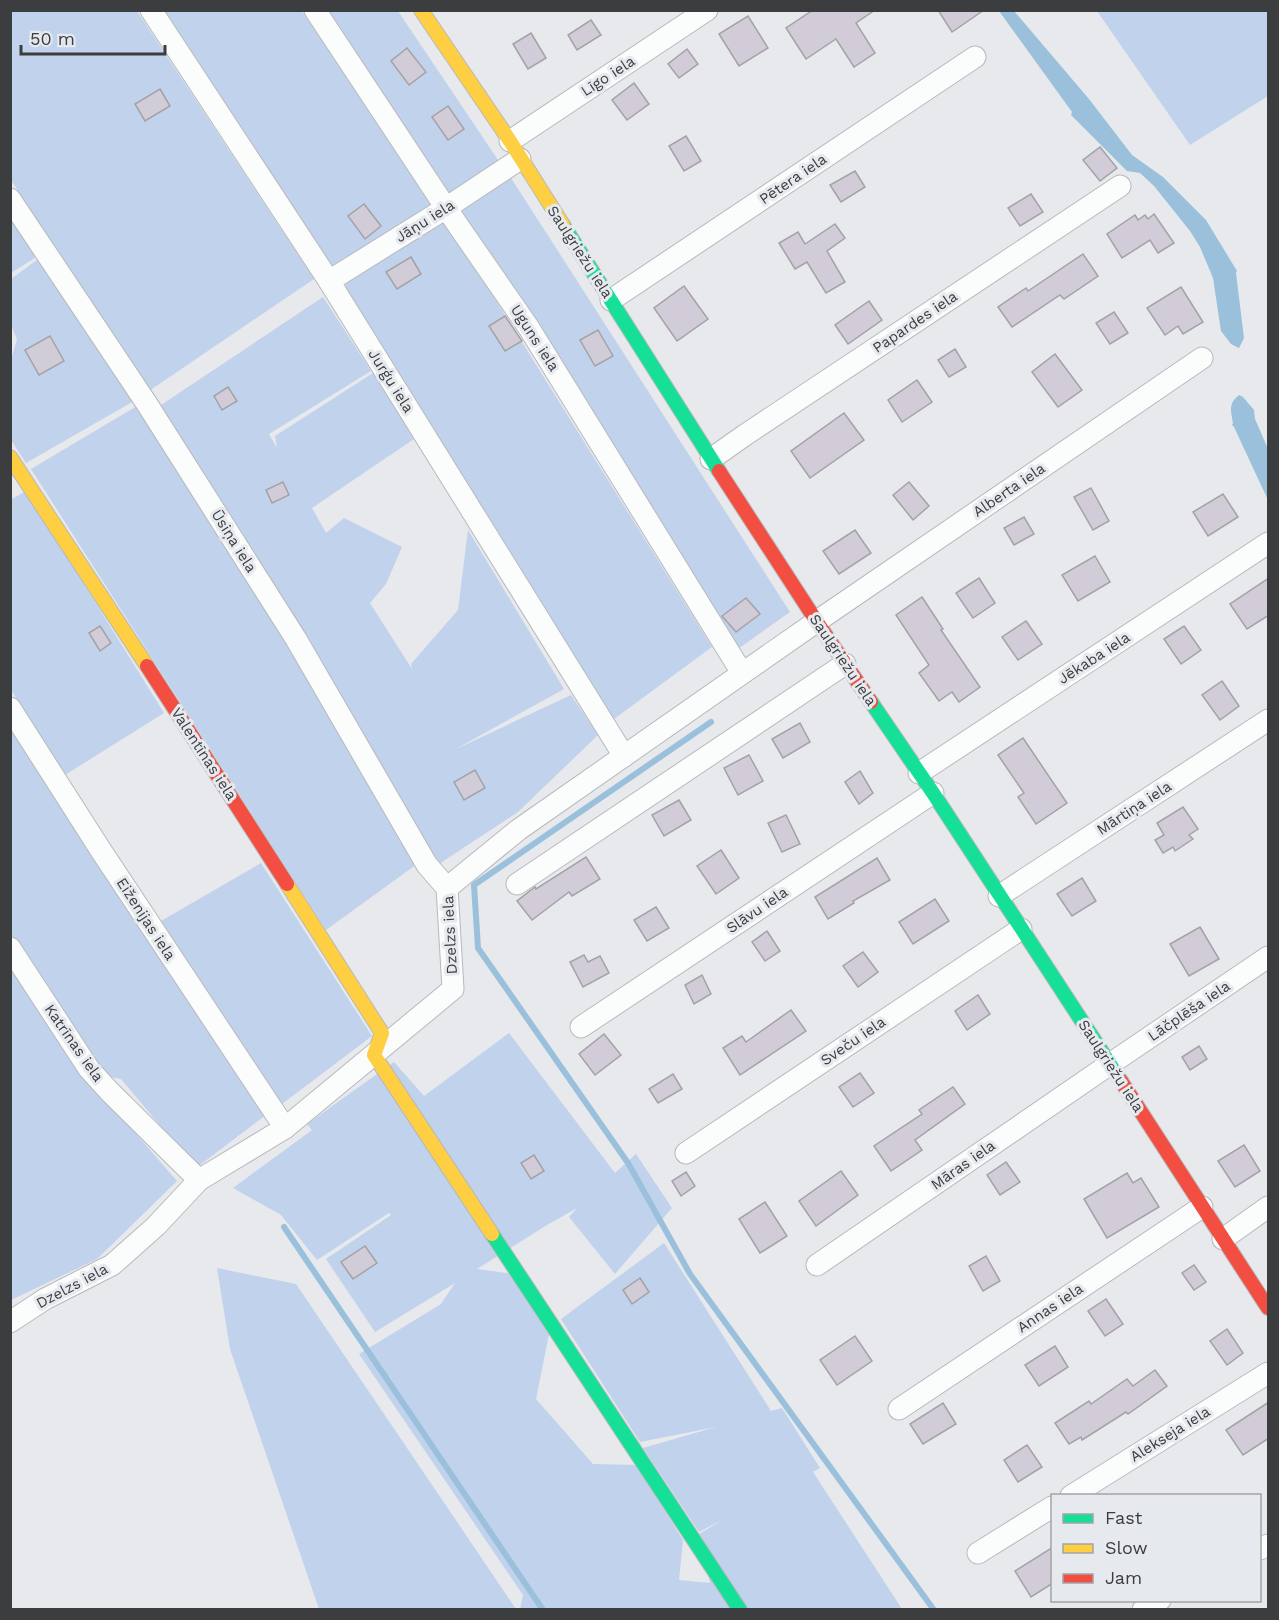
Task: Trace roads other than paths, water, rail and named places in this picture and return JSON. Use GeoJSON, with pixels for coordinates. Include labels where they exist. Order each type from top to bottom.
{"type":"FeatureCollection","features":[{"type":"Feature","properties":{"kind":"street","name":"Jurģu iela"},"geometry":{"type":"LineString","coordinates":[[151,10],[329,281],[624,756]]}},
{"type":"Feature","properties":{"kind":"street","name":"Uguns iela"},"geometry":{"type":"LineString","coordinates":[[315,10],[446,208],[529,328],[742,673]]}},
{"type":"Feature","properties":{"kind":"street","name":"Saulgriežu iela"},"geometry":{"type":"LineString","coordinates":[[421,10],[515,150],[817,622],[933,793],[1269,1308]]}},
{"type":"Feature","properties":{"kind":"street","name":"Līgo iela"},"geometry":{"type":"LineString","coordinates":[[515,150],[707,10]]}},
{"type":"Feature","properties":{"kind":"street","name":"Pētera iela"},"geometry":{"type":"LineString","coordinates":[[611,300],[975,57]]}},
{"type":"Feature","properties":{"kind":"street","name":"Jāņu iela"},"geometry":{"type":"LineString","coordinates":[[329,281],[446,208],[515,150]]}},
{"type":"Feature","properties":{"kind":"street","name":"Papardes iela"},"geometry":{"type":"LineString","coordinates":[[711,459],[1120,186]]}},
{"type":"Feature","properties":{"kind":"street","name":"Ūsiņa iela"},"geometry":{"type":"LineString","coordinates":[[10,199],[147,404],[271,599],[427,865],[447,888]]}},
{"type":"Feature","properties":{"kind":"street","name":"Alberta iela"},"geometry":{"type":"LineString","coordinates":[[817,622],[1202,358]]}},
{"type":"Feature","properties":{"kind":"street","name":"Valentīnas iela"},"geometry":{"type":"LineString","coordinates":[[10,457],[209,760],[382,1034],[375,1055]]}},
{"type":"Feature","properties":{"kind":"street","name":"Jēkaba iela"},"geometry":{"type":"LineString","coordinates":[[919,773],[1269,543]]}},
{"type":"Feature","properties":{"kind":"street","name":"Dzelzs iela"},"geometry":{"type":"LineString","coordinates":[[10,1322],[45,1299],[112,1265],[156,1226],[199,1180],[285,1128],[453,988],[447,888],[518,830],[817,622]]}},
{"type":"Feature","properties":{"kind":"street"},"geometry":{"type":"LineString","coordinates":[[517,884],[845,664]]}},
{"type":"Feature","properties":{"kind":"street","name":"Eiženijas iela"},"geometry":{"type":"LineString","coordinates":[[10,708],[285,1128]]}},
{"type":"Feature","properties":{"kind":"street","name":"Mārtiņa iela"},"geometry":{"type":"LineString","coordinates":[[999,896],[1269,720]]}},
{"type":"Feature","properties":{"kind":"street","name":"Slāvu iela"},"geometry":{"type":"LineString","coordinates":[[580,1027],[933,793]]}},
{"type":"Feature","properties":{"kind":"street","name":"Sveču iela"},"geometry":{"type":"LineString","coordinates":[[686,1153],[1021,929]]}},
{"type":"Feature","properties":{"kind":"street","name":"Katrīnas iela"},"geometry":{"type":"LineString","coordinates":[[10,948],[89,1069],[199,1180]]}},
{"type":"Feature","properties":{"kind":"street","name":"Lāčplēša iela"},"geometry":{"type":"LineString","coordinates":[[1110,1064],[1269,957]]}},
{"type":"Feature","properties":{"kind":"street"},"geometry":{"type":"LineString","coordinates":[[375,1055],[740,1610]]}},
{"type":"Feature","properties":{"kind":"street","name":"Māras iela"},"geometry":{"type":"LineString","coordinates":[[817,1265],[1110,1064]]}},
{"type":"Feature","properties":{"kind":"street","name":"Annas iela"},"geometry":{"type":"LineString","coordinates":[[899,1409],[1202,1207]]}},
{"type":"Feature","properties":{"kind":"street"},"geometry":{"type":"LineString","coordinates":[[1223,1239],[1269,1207]]}},
{"type":"Feature","properties":{"kind":"street","name":"Alekseja iela"},"geometry":{"type":"LineString","coordinates":[[1074,1494],[1269,1373]]}},
{"type":"Feature","properties":{"kind":"street"},"geometry":{"type":"LineString","coordinates":[[978,1553],[1051,1508]]}},
{"type":"Feature","properties":{"kind":"street"},"geometry":{"type":"LineString","coordinates":[[1143,1610],[1157,1602]]}},
{"type":"Feature","properties":{"kind":"waterway"},"geometry":{"type":"LineString","coordinates":[[711,722],[474,885],[478,948],[628,1163],[690,1274],[934,1610]]}},
{"type":"Feature","properties":{"kind":"waterway"},"geometry":{"type":"LineString","coordinates":[[284,1227],[543,1610]]}}]}
